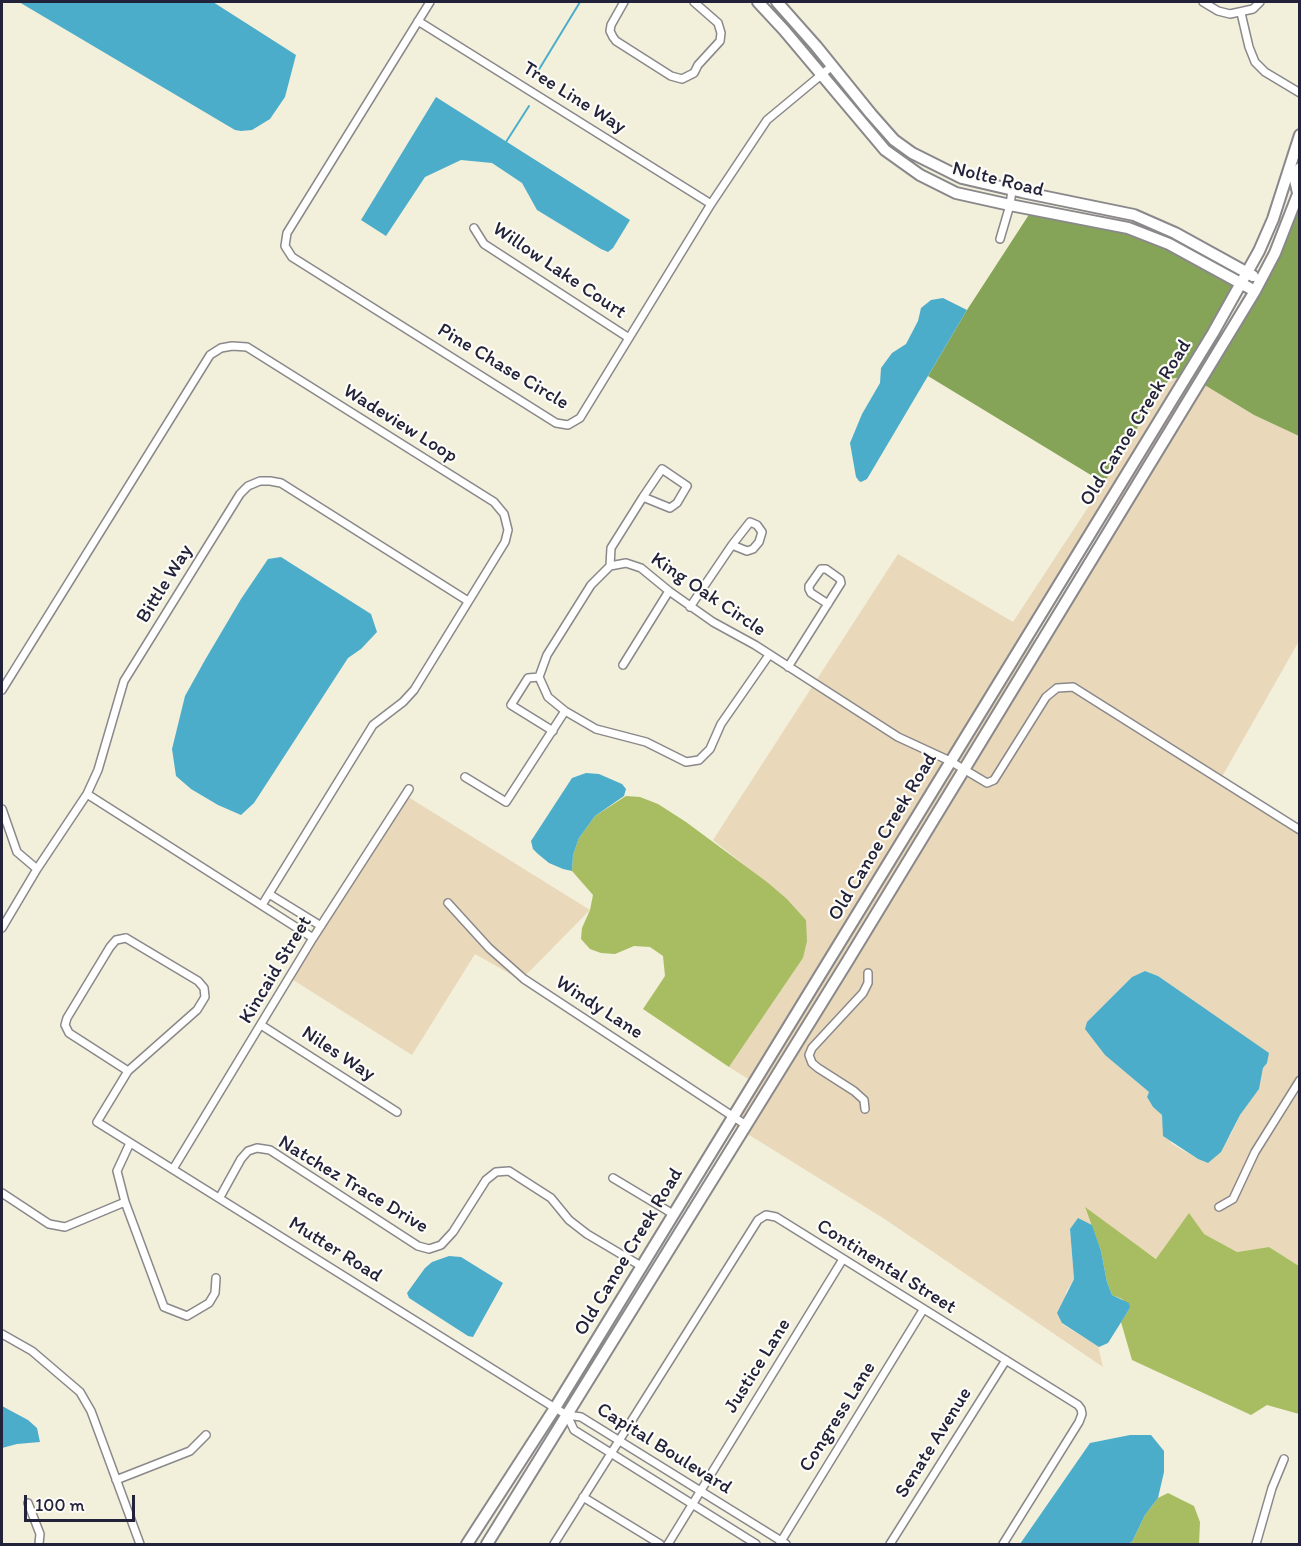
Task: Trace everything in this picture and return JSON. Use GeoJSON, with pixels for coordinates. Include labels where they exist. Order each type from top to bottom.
{"type":"FeatureCollection","features":[{"type":"Feature","properties":{"kind":"main road","name":"Nolte Road"},"geometry":{"type":"LineString","coordinates":[[758,2],[877,141],[902,164],[920,175],[956,193],[1128,228],[1169,244],[1255,291]]}},
{"type":"Feature","properties":{"kind":"main road","name":"Nolte Road"},"geometry":{"type":"LineString","coordinates":[[777,2],[894,140],[912,153],[962,178],[1134,215],[1175,232],[1261,280]]}},
{"type":"Feature","properties":{"kind":"main road","name":"Old Canoe Creek Road"},"geometry":{"type":"LineString","coordinates":[[467,1545],[555,1408],[1213,333],[1247,273],[1273,219],[1299,135]]}},
{"type":"Feature","properties":{"kind":"main road","name":"Old Canoe Creek Road"},"geometry":{"type":"LineString","coordinates":[[487,1545],[1255,291],[1275,253],[1299,191],[1295,180],[1299,168]]}},
{"type":"Feature","properties":{"kind":"main road"},"geometry":{"type":"LineString","coordinates":[[1029,632],[1042,640]]}},
{"type":"Feature","properties":{"kind":"street","name":"Pine Chase Circle"},"geometry":{"type":"LineString","coordinates":[[430,2],[287,233],[285,246],[292,257],[556,423],[568,425],[580,418],[711,204],[767,120],[832,66]]}},
{"type":"Feature","properties":{"kind":"street"},"geometry":{"type":"LineString","coordinates":[[624,2],[610,31],[613,37],[671,76],[682,79],[694,73],[698,65],[720,41],[721,33],[718,23],[694,2]]}},
{"type":"Feature","properties":{"kind":"street"},"geometry":{"type":"LineString","coordinates":[[1203,2],[1218,11],[1230,14],[1253,9],[1260,2]]}},
{"type":"Feature","properties":{"kind":"street"},"geometry":{"type":"LineString","coordinates":[[1240,13],[1255,62],[1265,72],[1299,93]]}},
{"type":"Feature","properties":{"kind":"street","name":"Tree Line Way"},"geometry":{"type":"LineString","coordinates":[[418,21],[711,204]]}},
{"type":"Feature","properties":{"kind":"street"},"geometry":{"type":"LineString","coordinates":[[1000,239],[1012,190]]}},
{"type":"Feature","properties":{"kind":"street","name":"Willow Lake Court"},"geometry":{"type":"LineString","coordinates":[[474,228],[484,244],[629,338]]}},
{"type":"Feature","properties":{"kind":"street","name":"Wadeview Loop"},"geometry":{"type":"LineString","coordinates":[[2,690],[210,356],[221,348],[247,347],[494,502],[504,514],[507,530],[505,542],[414,690],[374,725],[262,905]]}},
{"type":"Feature","properties":{"kind":"street"},"geometry":{"type":"LineString","coordinates":[[553,730],[512,705],[528,678],[539,677],[547,655],[591,585],[610,566],[611,548],[643,497],[662,470],[687,486],[677,503],[670,508],[643,497]]}},
{"type":"Feature","properties":{"kind":"street","name":"Bittle Way"},"geometry":{"type":"LineString","coordinates":[[2,928],[37,869],[87,794],[102,760],[124,681],[240,494],[248,486],[260,481],[281,483],[468,601]]}},
{"type":"Feature","properties":{"kind":"street"},"geometry":{"type":"LineString","coordinates":[[690,607],[732,545],[750,522],[757,525],[762,532],[759,542],[753,549],[747,551],[732,545]]}},
{"type":"Feature","properties":{"kind":"street","name":"King Oak Circle"},"geometry":{"type":"LineString","coordinates":[[610,566],[626,564],[641,568],[690,607],[755,645],[898,737],[987,783],[994,780],[1046,698],[1057,688],[1073,687],[1299,830]]}},
{"type":"Feature","properties":{"kind":"street"},"geometry":{"type":"LineString","coordinates":[[788,667],[828,604],[842,581],[826,569],[821,569],[809,589],[811,593],[828,604]]}},
{"type":"Feature","properties":{"kind":"street"},"geometry":{"type":"LineString","coordinates":[[623,665],[669,591]]}},
{"type":"Feature","properties":{"kind":"street","name":"King Oak Circle"},"geometry":{"type":"LineString","coordinates":[[539,677],[548,697],[565,711],[596,729],[646,742],[686,762],[699,760],[710,749],[721,724],[769,655]]}},
{"type":"Feature","properties":{"kind":"street"},"geometry":{"type":"LineString","coordinates":[[465,777],[506,802],[565,711]]}},
{"type":"Feature","properties":{"kind":"street","name":"Kincaid Street"},"geometry":{"type":"LineString","coordinates":[[173,1169],[313,938],[409,789]]}},
{"type":"Feature","properties":{"kind":"street"},"geometry":{"type":"LineString","coordinates":[[87,794],[313,938]]}},
{"type":"Feature","properties":{"kind":"street"},"geometry":{"type":"LineString","coordinates":[[2,809],[17,852],[37,869]]}},
{"type":"Feature","properties":{"kind":"street"},"geometry":{"type":"LineString","coordinates":[[269,894],[321,926]]}},
{"type":"Feature","properties":{"kind":"street","name":"Windy Lane"},"geometry":{"type":"LineString","coordinates":[[448,903],[489,948],[524,979],[746,1125]]}},
{"type":"Feature","properties":{"kind":"street"},"geometry":{"type":"LineString","coordinates":[[126,938],[198,981],[204,988],[205,997],[197,1010],[128,1071],[69,1033],[66,1025],[67,1018],[110,947],[116,940],[126,938]]}},
{"type":"Feature","properties":{"kind":"street"},"geometry":{"type":"LineString","coordinates":[[865,1109],[864,1100],[818,1068],[812,1063],[809,1055],[812,1048],[863,993],[868,983],[868,973]]}},
{"type":"Feature","properties":{"kind":"street","name":"Niles Way"},"geometry":{"type":"LineString","coordinates":[[261,1025],[397,1112]]}},
{"type":"Feature","properties":{"kind":"street","name":"Mutter Road"},"geometry":{"type":"LineString","coordinates":[[128,1071],[97,1122],[567,1415]]}},
{"type":"Feature","properties":{"kind":"street"},"geometry":{"type":"LineString","coordinates":[[1218,1207],[1233,1199],[1255,1152],[1299,1080]]}},
{"type":"Feature","properties":{"kind":"street"},"geometry":{"type":"LineString","coordinates":[[130,1143],[117,1171],[125,1202],[164,1307],[187,1316],[209,1303],[215,1293],[216,1278]]}},
{"type":"Feature","properties":{"kind":"street","name":"Natchez Trace Drive"},"geometry":{"type":"LineString","coordinates":[[220,1197],[241,1159],[248,1151],[257,1148],[270,1150],[418,1246],[429,1249],[441,1245],[453,1232],[486,1180],[496,1172],[509,1171],[551,1198],[569,1220],[587,1234],[641,1266]]}},
{"type":"Feature","properties":{"kind":"street"},"geometry":{"type":"LineString","coordinates":[[613,1178],[673,1214]]}},
{"type":"Feature","properties":{"kind":"street"},"geometry":{"type":"LineString","coordinates":[[2,1193],[49,1224],[65,1227],[125,1202]]}},
{"type":"Feature","properties":{"kind":"street","name":"Continental Street"},"geometry":{"type":"LineString","coordinates":[[554,1545],[758,1220],[766,1215],[776,1217],[1078,1405],[1082,1414],[1003,1545]]}},
{"type":"Feature","properties":{"kind":"street","name":"Justice Lane"},"geometry":{"type":"LineString","coordinates":[[668,1545],[843,1259]]}},
{"type":"Feature","properties":{"kind":"street","name":"Congress Lane"},"geometry":{"type":"LineString","coordinates":[[782,1543],[923,1310]]}},
{"type":"Feature","properties":{"kind":"street"},"geometry":{"type":"LineString","coordinates":[[2,1334],[32,1352],[80,1392],[91,1411],[140,1545]]}},
{"type":"Feature","properties":{"kind":"street","name":"Senate Avenue"},"geometry":{"type":"LineString","coordinates":[[890,1545],[1006,1360]]}},
{"type":"Feature","properties":{"kind":"street","name":"Capital Boulevard"},"geometry":{"type":"LineString","coordinates":[[567,1415],[581,1417],[782,1543]]}},
{"type":"Feature","properties":{"kind":"street","name":"Capital Boulevard"},"geometry":{"type":"LineString","coordinates":[[567,1415],[574,1430],[756,1545]]}},
{"type":"Feature","properties":{"kind":"street"},"geometry":{"type":"LineString","coordinates":[[116,1480],[190,1451],[206,1435]]}},
{"type":"Feature","properties":{"kind":"street"},"geometry":{"type":"LineString","coordinates":[[1256,1545],[1272,1488],[1284,1459]]}},
{"type":"Feature","properties":{"kind":"street"},"geometry":{"type":"LineString","coordinates":[[584,1497],[660,1545]]}},
{"type":"Feature","properties":{"kind":"street"},"geometry":{"type":"LineString","coordinates":[[28,1503],[40,1534],[39,1545]]}},
{"type":"Feature","properties":{"kind":"shaded area"},"geometry":{"type":"Polygon","coordinates":[[[1181,377],[750,1080],[729,1067],[803,958],[806,920],[787,899],[713,840],[898,554],[1013,622],[1104,483],[1162,387],[1181,377]]]}},
{"type":"Feature","properties":{"kind":"shaded area"},"geometry":{"type":"Polygon","coordinates":[[[1189,379],[1195,381],[1111,519],[1105,514],[1189,379]]]}},
{"type":"Feature","properties":{"kind":"shaded area"},"geometry":{"type":"Polygon","coordinates":[[[1203,384],[1254,415],[1299,436],[1299,641],[1219,782],[1299,833],[1299,1266],[1269,1247],[1237,1252],[1204,1234],[1157,1259],[1085,1209],[1092,1225],[1078,1219],[1070,1229],[1074,1279],[1066,1292],[1062,1324],[1098,1346],[1103,1367],[883,1218],[746,1133],[1203,384]],[[1145,971],[1132,977],[1096,1014],[1129,1075],[1149,1092],[1147,1097],[1162,1115],[1164,1130],[1172,1144],[1208,1163],[1231,1134],[1240,1115],[1259,1089],[1263,1068],[1267,1063],[1225,1024],[1158,976],[1145,971]]]}},
{"type":"Feature","properties":{"kind":"shaded area"},"geometry":{"type":"Polygon","coordinates":[[[1030,638],[1036,641],[739,1129],[732,1124],[1030,638]]]}},
{"type":"Feature","properties":{"kind":"shaded area"},"geometry":{"type":"Polygon","coordinates":[[[405,795],[590,910],[521,980],[475,954],[412,1055],[290,978],[405,795]]]}},
{"type":"Feature","properties":{"kind":"green space"},"geometry":{"type":"Polygon","coordinates":[[[1299,200],[1299,436],[1254,415],[1203,384],[1299,200]]]}},
{"type":"Feature","properties":{"kind":"green space"},"geometry":{"type":"Polygon","coordinates":[[[1030,213],[1127,232],[1167,248],[1235,286],[1181,377],[1171,379],[1162,387],[1104,483],[928,376],[967,310],[1030,213]]]}},
{"type":"Feature","properties":{"kind":"green space"},"geometry":{"type":"Polygon","coordinates":[[[626,796],[640,797],[658,804],[686,822],[767,882],[806,920],[807,941],[803,958],[729,1067],[643,1009],[665,976],[663,956],[650,947],[634,946],[615,954],[601,953],[590,949],[581,939],[582,928],[590,910],[593,895],[572,871],[573,855],[579,838],[595,816],[626,796]]]}},
{"type":"Feature","properties":{"kind":"green space"},"geometry":{"type":"Polygon","coordinates":[[[1085,1207],[1156,1259],[1189,1213],[1204,1234],[1237,1252],[1269,1247],[1299,1266],[1299,1414],[1267,1405],[1251,1415],[1132,1360],[1121,1322],[1130,1308],[1122,1299],[1112,1295],[1101,1251],[1085,1207]]]}},
{"type":"Feature","properties":{"kind":"green space"},"geometry":{"type":"Polygon","coordinates":[[[1168,1493],[1194,1506],[1200,1522],[1199,1544],[1127,1544],[1132,1542],[1145,1515],[1158,1498],[1168,1493]]]}},
{"type":"Feature","properties":{"kind":"water"},"geometry":{"type":"Polygon","coordinates":[[[19,2],[213,2],[296,55],[285,97],[270,119],[252,130],[235,130],[19,2]]]}},
{"type":"Feature","properties":{"kind":"water"},"geometry":{"type":"Polygon","coordinates":[[[436,97],[630,220],[613,248],[608,252],[601,249],[537,210],[522,183],[492,163],[461,160],[425,177],[386,236],[361,220],[436,97]]]}},
{"type":"Feature","properties":{"kind":"water"},"geometry":{"type":"Polygon","coordinates":[[[943,298],[967,310],[867,479],[861,482],[856,477],[850,443],[862,414],[880,383],[881,368],[892,353],[906,344],[918,321],[921,308],[931,300],[943,298]]]}},
{"type":"Feature","properties":{"kind":"water"},"geometry":{"type":"Polygon","coordinates":[[[281,557],[371,614],[377,632],[361,649],[348,658],[254,803],[241,815],[191,789],[176,776],[172,749],[185,696],[205,660],[268,559],[281,557]]]}},
{"type":"Feature","properties":{"kind":"water"},"geometry":{"type":"Polygon","coordinates":[[[586,773],[599,774],[622,784],[626,789],[624,796],[595,816],[579,838],[573,855],[572,871],[549,863],[533,849],[531,841],[572,778],[586,773]]]}},
{"type":"Feature","properties":{"kind":"water"},"geometry":{"type":"Polygon","coordinates":[[[1145,971],[1158,976],[1269,1053],[1259,1089],[1240,1115],[1221,1152],[1208,1163],[1163,1136],[1162,1115],[1147,1097],[1149,1092],[1105,1055],[1085,1029],[1087,1022],[1132,977],[1145,971]]]}},
{"type":"Feature","properties":{"kind":"water"},"geometry":{"type":"Polygon","coordinates":[[[1078,1218],[1092,1225],[1112,1295],[1129,1303],[1130,1308],[1108,1343],[1099,1347],[1062,1323],[1057,1313],[1074,1279],[1070,1229],[1078,1218]]]}},
{"type":"Feature","properties":{"kind":"water"},"geometry":{"type":"Polygon","coordinates":[[[449,1256],[461,1257],[503,1283],[473,1337],[409,1298],[407,1293],[425,1268],[432,1262],[449,1256]]]}},
{"type":"Feature","properties":{"kind":"water"},"geometry":{"type":"Polygon","coordinates":[[[2,1406],[28,1420],[37,1428],[40,1442],[2,1448],[2,1406]]]}},
{"type":"Feature","properties":{"kind":"water"},"geometry":{"type":"Polygon","coordinates":[[[1130,1435],[1151,1435],[1164,1451],[1164,1472],[1158,1498],[1145,1515],[1132,1542],[1127,1544],[1020,1544],[1090,1443],[1130,1435]]]}},
{"type":"Feature","properties":{"kind":"waterway"},"geometry":{"type":"LineString","coordinates":[[535,76],[580,2]]}},
{"type":"Feature","properties":{"kind":"waterway"},"geometry":{"type":"LineString","coordinates":[[506,142],[529,106]]}}]}
